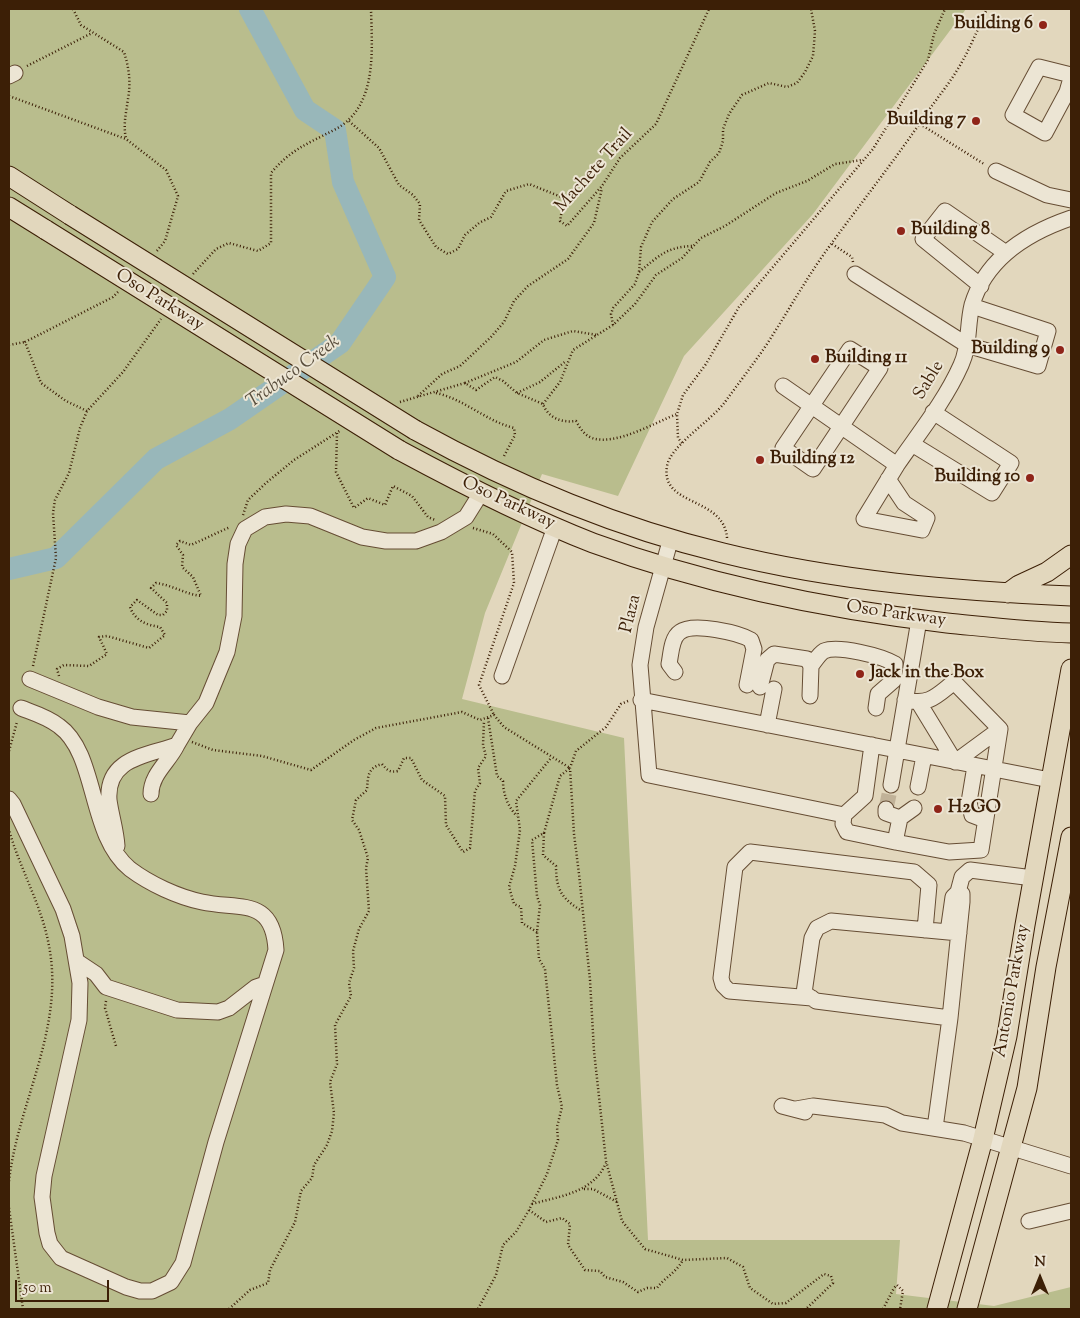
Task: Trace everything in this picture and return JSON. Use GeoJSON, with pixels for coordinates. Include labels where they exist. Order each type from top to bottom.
{"type":"FeatureCollection","features":[{"type":"Feature","properties":{"kind":"main road","name":"Oso Parkway"},"geometry":{"type":"LineString","coordinates":[[9,176],[414,430],[496,472],[597,514],[723,553],[838,576],[1008,593],[1071,596]]}},
{"type":"Feature","properties":{"kind":"main road","name":"Oso Parkway"},"geometry":{"type":"LineString","coordinates":[[9,207],[399,450],[481,493],[555,526],[663,567],[760,594],[919,620],[1015,630],[1071,633]]}},
{"type":"Feature","properties":{"kind":"main road"},"geometry":{"type":"LineString","coordinates":[[1008,593],[1019,585],[1047,572],[1071,555]]}},
{"type":"Feature","properties":{"kind":"main road","name":"Antonio Parkway"},"geometry":{"type":"LineString","coordinates":[[937,1309],[983,1139],[1007,1036],[1050,780],[1071,669]]}},
{"type":"Feature","properties":{"kind":"main road","name":"Antonio Parkway"},"geometry":{"type":"LineString","coordinates":[[967,1309],[1027,1088],[1058,898],[1071,837]]}},
{"type":"Feature","properties":{"kind":"main road"},"geometry":{"type":"LineString","coordinates":[[1033,878],[1040,882],[1042,894],[1058,898]]}},
{"type":"Feature","properties":{"kind":"street"},"geometry":{"type":"LineString","coordinates":[[1071,75],[1038,67],[1013,115],[1045,133],[1067,92],[1071,78]]}},
{"type":"Feature","properties":{"kind":"street"},"geometry":{"type":"LineString","coordinates":[[996,171],[1047,196],[1071,200]]}},
{"type":"Feature","properties":{"kind":"street"},"geometry":{"type":"LineString","coordinates":[[980,286],[923,239],[945,211],[1006,253]]}},
{"type":"Feature","properties":{"kind":"street","name":"Sable"},"geometry":{"type":"LineString","coordinates":[[888,479],[954,381],[967,345],[972,306],[980,286],[994,265],[1006,253],[1043,228],[1071,218]]}},
{"type":"Feature","properties":{"kind":"street"},"geometry":{"type":"LineString","coordinates":[[855,274],[967,345],[1038,366],[1048,332],[972,306]]}},
{"type":"Feature","properties":{"kind":"street"},"geometry":{"type":"LineString","coordinates":[[850,349],[880,368],[842,427],[813,469],[783,448],[850,349]]}},
{"type":"Feature","properties":{"kind":"street"},"geometry":{"type":"LineString","coordinates":[[783,386],[897,465]]}},
{"type":"Feature","properties":{"kind":"street"},"geometry":{"type":"LineString","coordinates":[[912,444],[992,493],[1011,462],[933,412]]}},
{"type":"Feature","properties":{"kind":"street"},"geometry":{"type":"LineString","coordinates":[[152,794],[154,778],[171,757],[190,724],[206,702],[228,652],[234,616],[235,564],[240,525],[265,517],[286,514],[310,516],[362,537],[386,541],[416,541],[448,528],[466,517],[481,493]]}},
{"type":"Feature","properties":{"kind":"street"},"geometry":{"type":"LineString","coordinates":[[502,676],[555,526]]}},
{"type":"Feature","properties":{"kind":"street","name":"Plaza"},"geometry":{"type":"LineString","coordinates":[[671,538],[646,627],[640,665],[641,698],[650,775],[844,815]]}},
{"type":"Feature","properties":{"kind":"street"},"geometry":{"type":"LineString","coordinates":[[891,785],[896,750],[912,702],[919,620]]}},
{"type":"Feature","properties":{"kind":"street"},"geometry":{"type":"LineString","coordinates":[[675,672],[669,664],[674,642],[680,632],[693,627],[742,635],[751,640],[767,725]]}},
{"type":"Feature","properties":{"kind":"street"},"geometry":{"type":"LineString","coordinates":[[810,696],[812,666],[822,652],[833,648],[886,659],[895,664],[894,680],[878,694],[876,708]]}},
{"type":"Feature","properties":{"kind":"street"},"geometry":{"type":"LineString","coordinates":[[760,687],[767,660],[774,654],[807,660],[812,666]]}},
{"type":"Feature","properties":{"kind":"street"},"geometry":{"type":"LineString","coordinates":[[30,679],[98,706],[132,717],[190,724]]}},
{"type":"Feature","properties":{"kind":"street"},"geometry":{"type":"LineString","coordinates":[[912,702],[930,701],[954,682],[1000,728]]}},
{"type":"Feature","properties":{"kind":"street"},"geometry":{"type":"LineString","coordinates":[[641,698],[767,725],[1050,780]]}},
{"type":"Feature","properties":{"kind":"street"},"geometry":{"type":"LineString","coordinates":[[912,702],[955,762]]}},
{"type":"Feature","properties":{"kind":"street"},"geometry":{"type":"LineString","coordinates":[[9,800],[13,804],[63,909],[78,962],[81,1003],[79,1020],[44,1176],[42,1197],[46,1233],[50,1244],[61,1258],[126,1287],[140,1291],[152,1291],[170,1282],[183,1264],[216,1142],[276,950],[275,936],[264,914],[252,908],[203,902],[183,897],[130,869],[119,857],[101,824],[80,754],[71,737],[60,726],[21,708]]}},
{"type":"Feature","properties":{"kind":"street"},"geometry":{"type":"LineString","coordinates":[[955,762],[1000,728]]}},
{"type":"Feature","properties":{"kind":"street"},"geometry":{"type":"LineString","coordinates":[[872,746],[864,796],[844,815],[843,824],[846,832],[949,852],[981,850],[1000,728]]}},
{"type":"Feature","properties":{"kind":"street"},"geometry":{"type":"LineString","coordinates":[[119,857],[109,798],[112,776],[126,762],[180,742]]}},
{"type":"Feature","properties":{"kind":"street"},"geometry":{"type":"LineString","coordinates":[[918,787],[924,756]]}},
{"type":"Feature","properties":{"kind":"street"},"geometry":{"type":"LineString","coordinates":[[975,766],[969,802],[972,814],[985,820]]}},
{"type":"Feature","properties":{"kind":"street"},"geometry":{"type":"LineString","coordinates":[[895,842],[900,818],[914,808]]}},
{"type":"Feature","properties":{"kind":"street"},"geometry":{"type":"LineString","coordinates":[[886,809],[886,813],[900,818]]}},
{"type":"Feature","properties":{"kind":"street"},"geometry":{"type":"LineString","coordinates":[[812,998],[729,991],[723,985],[721,978],[735,867],[750,852],[914,872],[929,885],[925,930]]}},
{"type":"Feature","properties":{"kind":"street"},"geometry":{"type":"LineString","coordinates":[[935,1128],[950,1018],[954,933],[962,897],[958,892],[962,877],[970,870],[1033,878]]}},
{"type":"Feature","properties":{"kind":"street"},"geometry":{"type":"LineString","coordinates":[[950,1018],[816,1001],[804,993],[812,938],[817,928],[831,921],[954,933]]}},
{"type":"Feature","properties":{"kind":"street"},"geometry":{"type":"LineString","coordinates":[[78,962],[96,974],[106,987],[177,1010],[218,1012],[229,1008],[256,986],[265,984]]}},
{"type":"Feature","properties":{"kind":"street"},"geometry":{"type":"LineString","coordinates":[[789,1108],[816,1116],[878,1125],[887,1126],[902,1123],[935,1128],[983,1139],[1071,1166]]}},
{"type":"Feature","properties":{"kind":"street"},"geometry":{"type":"LineString","coordinates":[[1029,1221],[1071,1211]]}},
{"type":"Feature","properties":{"kind":"path"},"geometry":{"type":"LineString","coordinates":[[73,9],[81,25],[124,52],[130,72],[128,100],[123,126],[126,139]]}},
{"type":"Feature","properties":{"kind":"path"},"geometry":{"type":"LineString","coordinates":[[188,280],[200,264],[229,242],[258,251],[271,243],[271,174],[293,150],[334,130],[349,120],[358,110],[367,90],[372,54],[371,9]]}},
{"type":"Feature","properties":{"kind":"path","name":"Machete Trail"},"geometry":{"type":"LineString","coordinates":[[349,120],[379,148],[399,185],[413,195],[420,204],[420,220],[436,246],[448,254],[458,249],[465,235],[479,223],[491,217],[506,191],[529,184],[564,198],[560,221],[567,226],[602,186],[620,158],[656,124],[709,9]]}},
{"type":"Feature","properties":{"kind":"path"},"geometry":{"type":"LineString","coordinates":[[613,325],[611,314],[613,308],[636,284],[641,247],[652,222],[673,199],[699,182],[710,162],[719,152],[723,141],[723,129],[729,114],[742,95],[769,83],[787,87],[797,84],[805,72],[813,56],[815,31],[811,9]]}},
{"type":"Feature","properties":{"kind":"path"},"geometry":{"type":"LineString","coordinates":[[682,444],[678,438],[677,414],[683,395],[706,364],[739,307],[864,160],[928,60],[934,34],[945,9]]}},
{"type":"Feature","properties":{"kind":"path"},"geometry":{"type":"LineString","coordinates":[[723,553],[727,537],[726,528],[718,515],[674,491],[667,479],[667,466],[671,453],[717,412],[764,348],[832,244],[920,124],[963,61],[987,9]]}},
{"type":"Feature","properties":{"kind":"path"},"geometry":{"type":"LineString","coordinates":[[12,74],[92,33]]}},
{"type":"Feature","properties":{"kind":"path"},"geometry":{"type":"LineString","coordinates":[[920,124],[996,171]]}},
{"type":"Feature","properties":{"kind":"path"},"geometry":{"type":"LineString","coordinates":[[543,404],[560,382],[567,360],[573,350],[613,325],[635,304],[656,275],[682,258],[701,238],[725,226],[776,193],[807,181],[835,164],[864,160]]}},
{"type":"Feature","properties":{"kind":"path"},"geometry":{"type":"LineString","coordinates":[[417,397],[442,374],[460,366],[491,337],[504,322],[514,301],[528,286],[568,260],[594,223],[602,186]]}},
{"type":"Feature","properties":{"kind":"path"},"geometry":{"type":"LineString","coordinates":[[832,244],[852,257],[855,274]]}},
{"type":"Feature","properties":{"kind":"path"},"geometry":{"type":"LineString","coordinates":[[639,272],[665,251],[675,246],[693,246]]}},
{"type":"Feature","properties":{"kind":"path"},"geometry":{"type":"LineString","coordinates":[[30,679],[56,558],[53,529],[55,500],[69,473],[80,428],[87,411],[122,372],[166,312]]}},
{"type":"Feature","properties":{"kind":"path"},"geometry":{"type":"LineString","coordinates":[[398,403],[435,393],[452,385],[465,383],[516,362],[544,340],[572,331],[598,336]]}},
{"type":"Feature","properties":{"kind":"path"},"geometry":{"type":"LineString","coordinates":[[9,345],[25,342]]}},
{"type":"Feature","properties":{"kind":"path"},"geometry":{"type":"LineString","coordinates":[[517,393],[540,382],[567,360]]}},
{"type":"Feature","properties":{"kind":"path"},"geometry":{"type":"LineString","coordinates":[[465,383],[476,390],[495,377],[517,393],[543,404],[546,412],[564,422],[576,421],[583,433],[592,438],[622,438],[677,414]]}},
{"type":"Feature","properties":{"kind":"path"},"geometry":{"type":"LineString","coordinates":[[435,393],[449,396],[483,415],[514,428],[516,435],[496,472]]}},
{"type":"Feature","properties":{"kind":"path"},"geometry":{"type":"LineString","coordinates":[[60,678],[57,670],[64,665],[89,666],[107,654],[99,637],[108,636],[149,648],[158,642],[165,635],[160,627],[146,624],[132,613],[130,607],[137,600],[158,615],[163,615],[167,611],[167,603],[151,588],[156,583],[171,585],[190,595],[201,596],[193,577],[182,566],[183,555],[176,544],[180,541],[191,545],[240,525],[248,500],[294,460],[344,428]]}},
{"type":"Feature","properties":{"kind":"path"},"geometry":{"type":"LineString","coordinates":[[337,433],[336,472],[354,508],[368,498],[385,505],[393,486],[412,496],[428,517],[448,528]]}},
{"type":"Feature","properties":{"kind":"path"},"geometry":{"type":"LineString","coordinates":[[469,526],[493,534],[512,552],[514,583],[479,685],[494,715],[504,728],[570,768]]}},
{"type":"Feature","properties":{"kind":"path"},"geometry":{"type":"LineString","coordinates":[[641,698],[621,704],[606,727],[576,751],[570,768],[574,834],[606,1161],[617,1202],[622,1220],[645,1249],[683,1260],[727,1258],[743,1267],[750,1288],[773,1304],[786,1303],[824,1274],[832,1276],[832,1283],[807,1309]]}},
{"type":"Feature","properties":{"kind":"path"},"geometry":{"type":"LineString","coordinates":[[9,751],[21,708]]}},
{"type":"Feature","properties":{"kind":"path"},"geometry":{"type":"LineString","coordinates":[[180,742],[213,750],[262,756],[311,770],[354,740],[376,728],[462,712],[484,720],[494,715]]}},
{"type":"Feature","properties":{"kind":"path"},"geometry":{"type":"LineString","coordinates":[[488,718],[496,776],[503,781],[503,791],[512,812],[519,818]]}},
{"type":"Feature","properties":{"kind":"path"},"geometry":{"type":"LineString","coordinates":[[229,1309],[250,1290],[268,1283],[270,1270],[295,1222],[301,1191],[312,1178],[314,1166],[327,1145],[332,1131],[334,1113],[330,1082],[337,1064],[334,1026],[352,996],[349,983],[354,968],[353,951],[359,929],[369,911],[366,868],[368,858],[359,830],[352,820],[356,800],[366,790],[369,772],[374,766],[382,764],[387,770],[392,772],[398,771],[404,758],[410,758],[422,780],[444,796],[446,825],[463,852],[470,848],[475,791],[480,783],[478,768],[486,756],[483,746],[484,720]]}},
{"type":"Feature","properties":{"kind":"path"},"geometry":{"type":"LineString","coordinates":[[537,932],[522,923],[521,907],[514,904],[509,886],[516,866],[520,830],[516,801],[551,758]]}},
{"type":"Feature","properties":{"kind":"path"},"geometry":{"type":"LineString","coordinates":[[570,768],[560,776],[544,832],[543,855],[556,866],[556,882],[566,902],[582,912]]}},
{"type":"Feature","properties":{"kind":"path"},"geometry":{"type":"LineString","coordinates":[[9,829],[15,852],[41,917],[49,946],[52,971],[51,1000],[42,1057],[20,1130],[9,1182]]}},
{"type":"Feature","properties":{"kind":"path"},"geometry":{"type":"LineString","coordinates":[[478,1309],[496,1275],[503,1245],[516,1232],[529,1210],[547,1174],[558,1140],[558,1127],[562,1107],[557,1085],[545,968],[539,959],[537,932],[540,905],[537,896],[532,840],[544,832]]}},
{"type":"Feature","properties":{"kind":"path"},"geometry":{"type":"LineString","coordinates":[[106,987],[105,1008],[116,1046]]}},
{"type":"Feature","properties":{"kind":"path"},"geometry":{"type":"LineString","coordinates":[[531,1204],[582,1189],[591,1184],[601,1174],[606,1161]]}},
{"type":"Feature","properties":{"kind":"path"},"geometry":{"type":"LineString","coordinates":[[582,1189],[593,1189],[617,1202]]}},
{"type":"Feature","properties":{"kind":"path"},"geometry":{"type":"LineString","coordinates":[[9,1208],[23,1309]]}},
{"type":"Feature","properties":{"kind":"path"},"geometry":{"type":"LineString","coordinates":[[529,1210],[546,1222],[562,1218],[570,1224],[571,1231],[568,1245],[585,1270],[600,1271],[605,1277],[623,1282],[638,1292],[647,1288],[657,1288],[663,1281],[673,1275],[683,1260]]}},
{"type":"Feature","properties":{"kind":"path"},"geometry":{"type":"LineString","coordinates":[[883,1309],[894,1288],[898,1285],[903,1291],[900,1309]]}},
{"type":"Feature","properties":{"kind":"green space"},"geometry":{"type":"Polygon","coordinates":[[[9,9],[966,9],[813,214],[684,356],[618,496],[542,474],[485,613],[462,699],[624,738],[648,1240],[900,1240],[896,1294],[994,1306],[1071,1287],[1071,1309],[9,1309],[9,9]]]}},
{"type":"Feature","properties":{"kind":"waterway","name":"Trabuco Creek"},"geometry":{"type":"LineString","coordinates":[[9,569],[56,558],[156,459],[230,419],[340,343],[385,277],[343,182],[335,130],[305,110],[250,9]]}},
{"type":"Feature","properties":{"kind":"tunnel"},"geometry":{"type":"LineString","coordinates":[[886,809],[891,785]]}},
{"type":"Feature","properties":{"kind":"place","name":"Building 6"},"geometry":{"type":"Point","coordinates":[1043,25]}},
{"type":"Feature","properties":{"kind":"place","name":"Building 7"},"geometry":{"type":"Point","coordinates":[976,121]}},
{"type":"Feature","properties":{"kind":"place","name":"Building 8"},"geometry":{"type":"Point","coordinates":[901,231]}},
{"type":"Feature","properties":{"kind":"place","name":"Building 9"},"geometry":{"type":"Point","coordinates":[1060,350]}},
{"type":"Feature","properties":{"kind":"place","name":"Building 11"},"geometry":{"type":"Point","coordinates":[815,359]}},
{"type":"Feature","properties":{"kind":"place","name":"Building 12"},"geometry":{"type":"Point","coordinates":[760,460]}},
{"type":"Feature","properties":{"kind":"place","name":"Building 10"},"geometry":{"type":"Point","coordinates":[1030,478]}},
{"type":"Feature","properties":{"kind":"place","name":"Jack in the Box"},"geometry":{"type":"Point","coordinates":[860,674]}},
{"type":"Feature","properties":{"kind":"place","name":"H2GO"},"geometry":{"type":"Point","coordinates":[938,809]}}]}
